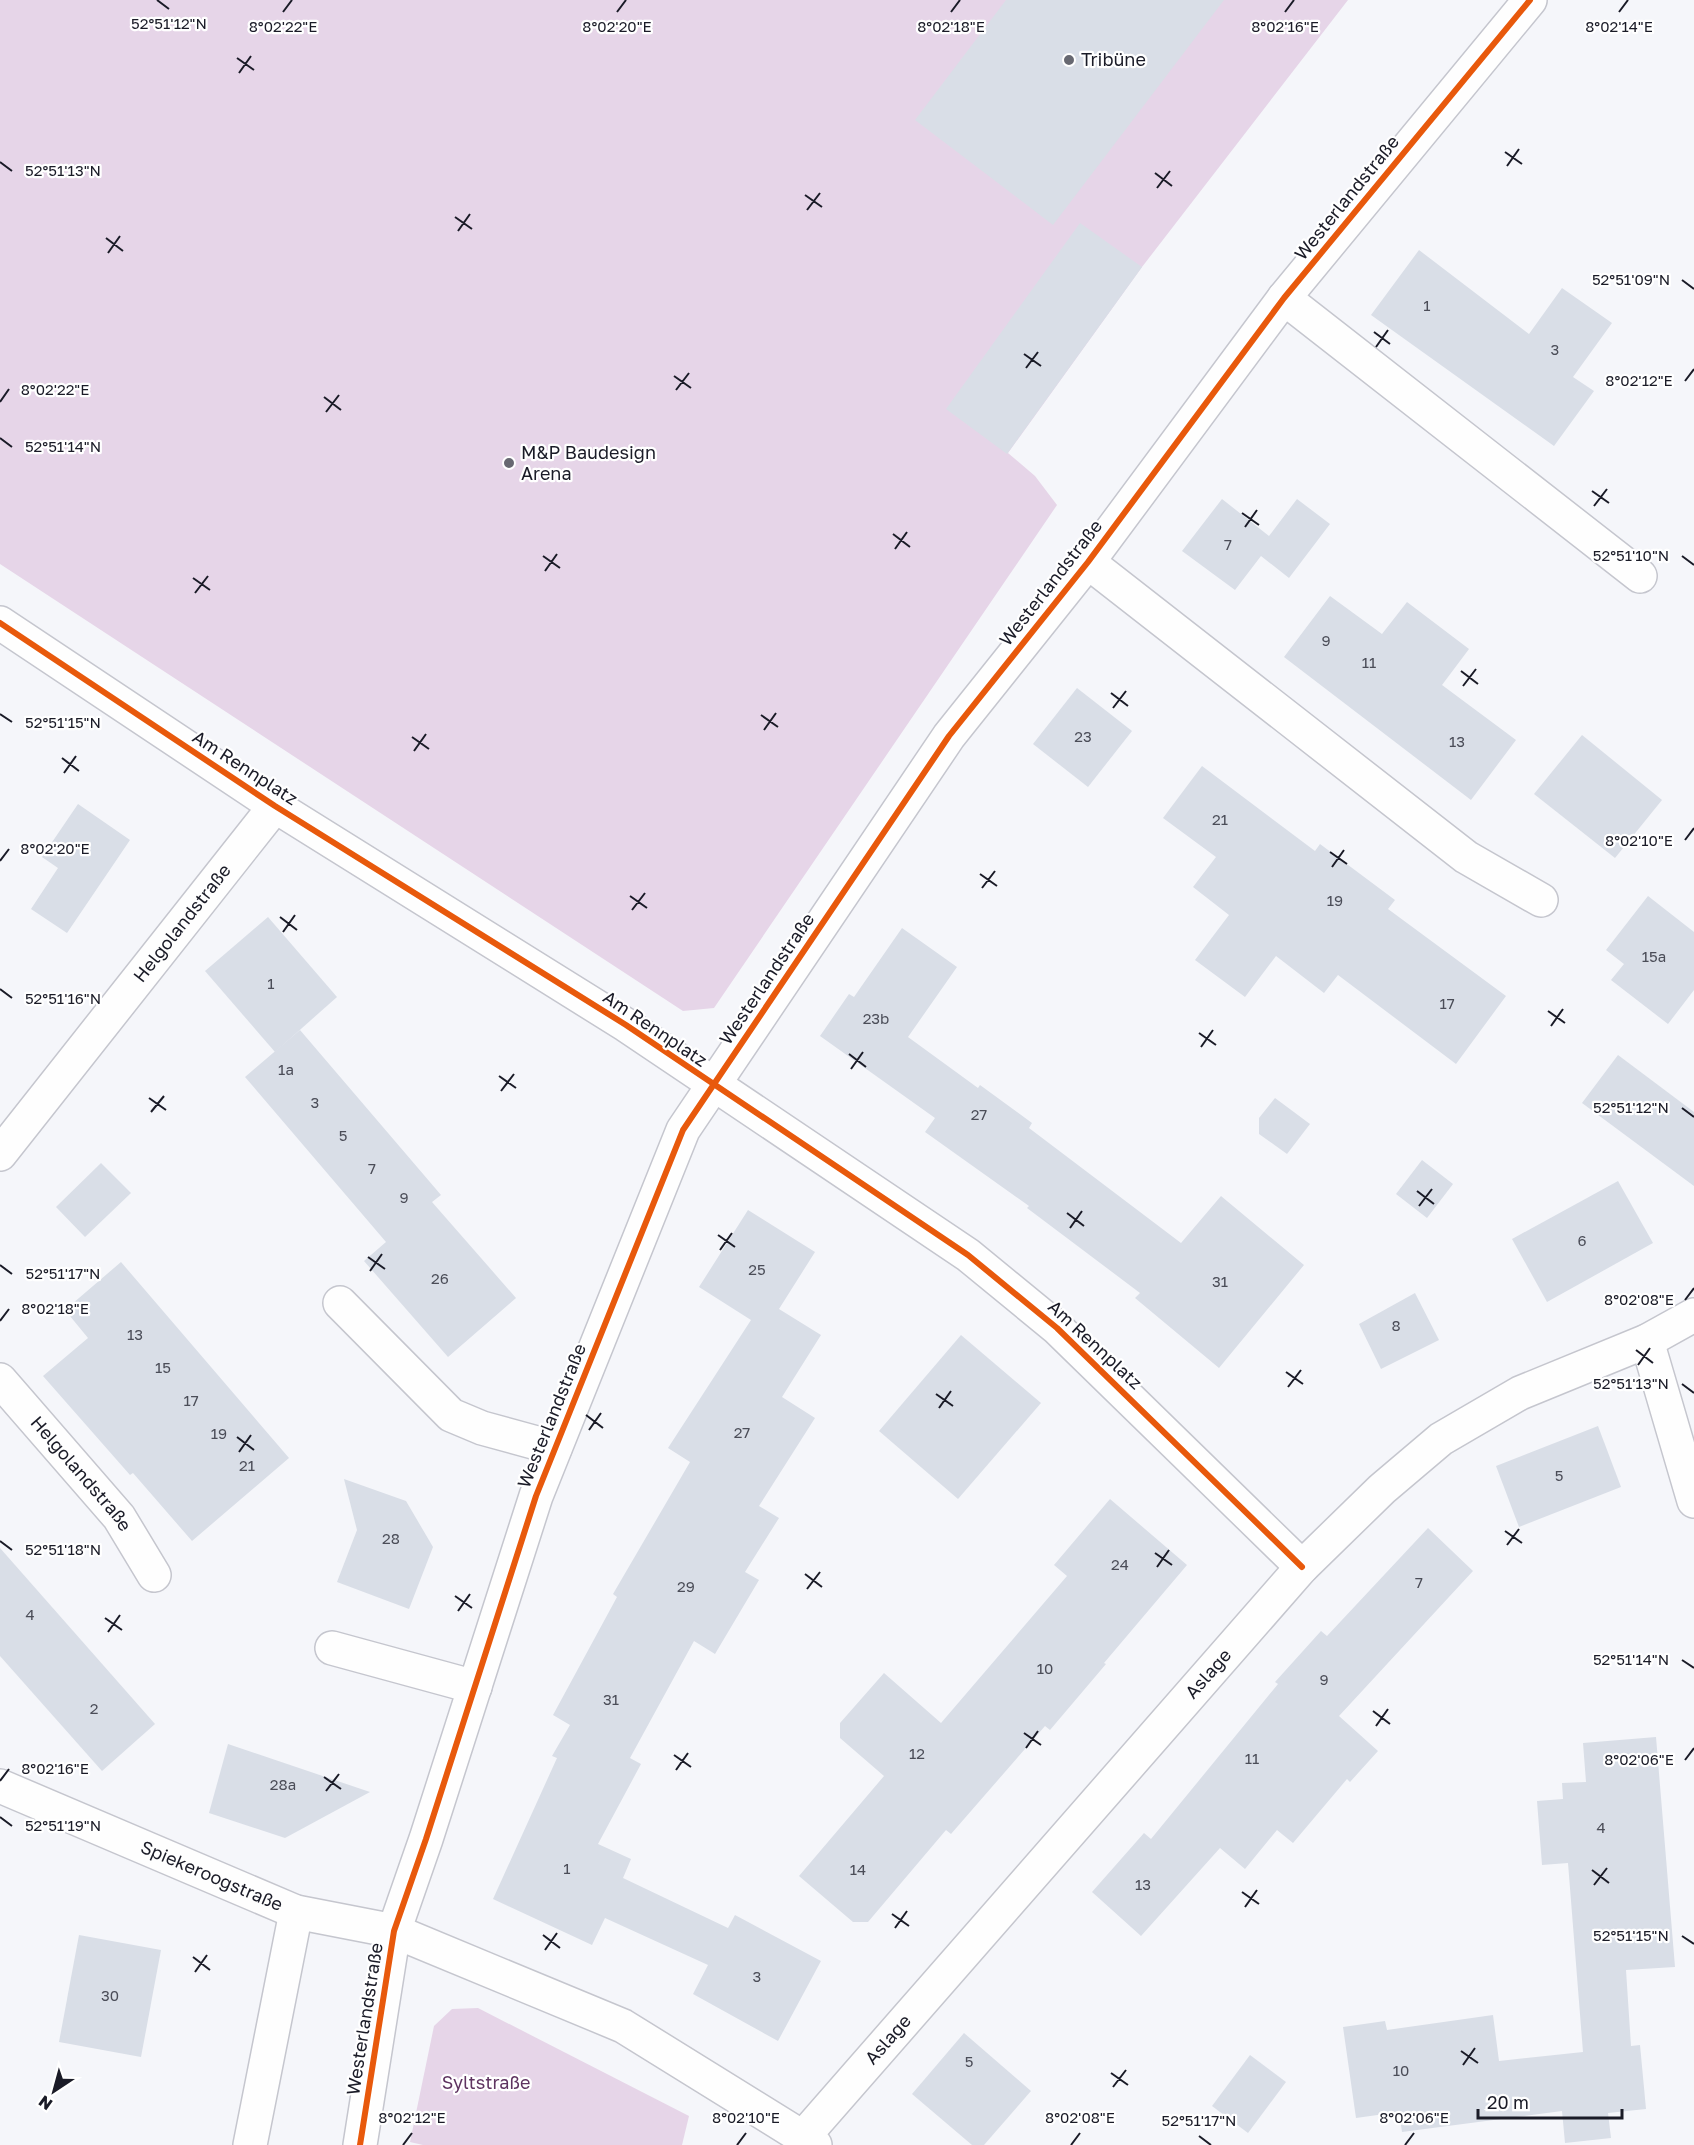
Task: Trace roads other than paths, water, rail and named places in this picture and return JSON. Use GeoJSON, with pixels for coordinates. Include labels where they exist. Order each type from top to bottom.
{"type":"FeatureCollection","features":[{"type":"Feature","properties":{"kind":"street","name":"Westerlandstraße"},"geometry":{"type":"LineString","coordinates":[[360,2145],[394,1931],[426,1839],[536,1496],[683,1130],[949,736],[1088,562],[1284,298],[1530,0]]}},
{"type":"Feature","properties":{"kind":"street"},"geometry":{"type":"LineString","coordinates":[[1284,298],[1640,576]]}},
{"type":"Feature","properties":{"kind":"street"},"geometry":{"type":"LineString","coordinates":[[1088,562],[1466,857],[1541,900]]}},
{"type":"Feature","properties":{"kind":"street","name":"Am Rennplatz"},"geometry":{"type":"LineString","coordinates":[[0,623],[274,806],[626,1025],[968,1255],[1048,1321],[1302,1566]]}},
{"type":"Feature","properties":{"kind":"street","name":"Helgolandstraße"},"geometry":{"type":"LineString","coordinates":[[0,1154],[274,806]]}},
{"type":"Feature","properties":{"kind":"street"},"geometry":{"type":"LineString","coordinates":[[340,1303],[451,1415],[482,1428],[555,1448]]}},
{"type":"Feature","properties":{"kind":"street","name":"Aslage"},"geometry":{"type":"LineString","coordinates":[[810,2141],[1302,1566],[1382,1489],[1440,1439],[1520,1393],[1647,1341],[1694,1315]]}},
{"type":"Feature","properties":{"kind":"street"},"geometry":{"type":"LineString","coordinates":[[1647,1341],[1694,1501]]}},
{"type":"Feature","properties":{"kind":"street","name":"Helgolandstraße"},"geometry":{"type":"LineString","coordinates":[[0,1380],[119,1517],[154,1575]]}},
{"type":"Feature","properties":{"kind":"street"},"geometry":{"type":"LineString","coordinates":[[332,1648],[475,1688]]}},
{"type":"Feature","properties":{"kind":"street","name":"Spiekeroogstraße"},"geometry":{"type":"LineString","coordinates":[[0,1786],[296,1912],[394,1931]]}},
{"type":"Feature","properties":{"kind":"street"},"geometry":{"type":"LineString","coordinates":[[249,2145],[296,1912]]}},
{"type":"Feature","properties":{"kind":"street"},"geometry":{"type":"LineString","coordinates":[[394,1931],[623,2026],[810,2141]]}},
{"type":"Feature","properties":{"kind":"place","name":"Tribüne"},"geometry":{"type":"Point","coordinates":[1069,60]}},
{"type":"Feature","properties":{"kind":"place","name":"M&P Baudesign Arena"},"geometry":{"type":"Point","coordinates":[509,463]}},
{"type":"Feature","properties":{"kind":"park label","name":"Syltstraße"},"geometry":{"type":"Point","coordinates":[486,2083]}}]}
